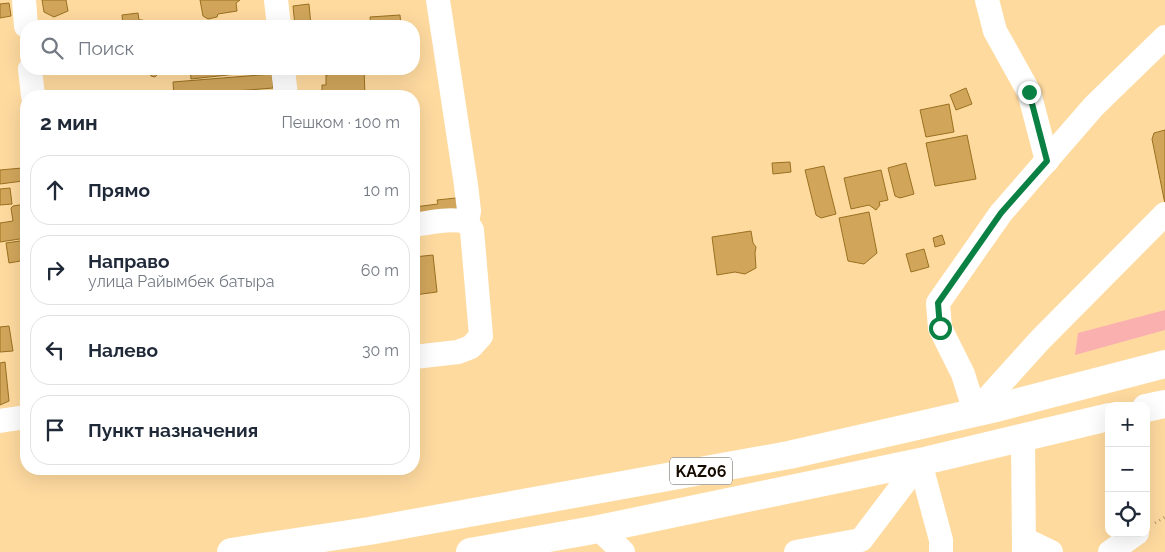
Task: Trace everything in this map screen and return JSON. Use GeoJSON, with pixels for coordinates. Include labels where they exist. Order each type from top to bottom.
{"type":"FeatureCollection","features":[{"type":"Feature","properties":{"kind":"highway","name":"KАZ06"},"geometry":{"type":"LineString","coordinates":[[231,552],[369,532],[789,455],[987,410],[1165,364]]}},
{"type":"Feature","properties":{"kind":"highway"},"geometry":{"type":"LineString","coordinates":[[1150,407],[1165,404]]}},
{"type":"Feature","properties":{"kind":"highway"},"geometry":{"type":"LineString","coordinates":[[987,410],[1009,417],[1015,438]]}},
{"type":"Feature","properties":{"kind":"highway","name":"KАZ06"},"geometry":{"type":"LineString","coordinates":[[470,552],[599,529],[920,462],[1105,418]]}},
{"type":"Feature","properties":{"kind":"street"},"geometry":{"type":"LineString","coordinates":[[24,0],[26,20]]}},
{"type":"Feature","properties":{"kind":"street"},"geometry":{"type":"LineString","coordinates":[[276,0],[278,20]]}},
{"type":"Feature","properties":{"kind":"street"},"geometry":{"type":"LineString","coordinates":[[420,356],[458,352],[471,347],[481,336],[472,230],[467,222],[469,211],[466,185],[438,0]]}},
{"type":"Feature","properties":{"kind":"street"},"geometry":{"type":"LineString","coordinates":[[987,0],[995,31],[1029,92],[1047,161]]}},
{"type":"Feature","properties":{"kind":"street"},"geometry":{"type":"LineString","coordinates":[[1165,37],[1094,106],[1001,213],[938,303],[940,328],[963,374],[987,410],[1040,340],[1165,214]]}},
{"type":"Feature","properties":{"kind":"street"},"geometry":{"type":"LineString","coordinates":[[31,75],[32,90]]}},
{"type":"Feature","properties":{"kind":"street"},"geometry":{"type":"LineString","coordinates":[[284,75],[286,90]]}},
{"type":"Feature","properties":{"kind":"street"},"geometry":{"type":"LineString","coordinates":[[420,224],[446,220],[467,222]]}},
{"type":"Feature","properties":{"kind":"street"},"geometry":{"type":"LineString","coordinates":[[0,421],[20,418]]}},
{"type":"Feature","properties":{"kind":"street"},"geometry":{"type":"LineString","coordinates":[[1015,438],[1024,545],[1051,552]]}},
{"type":"Feature","properties":{"kind":"street"},"geometry":{"type":"LineString","coordinates":[[796,552],[861,540],[920,462]]}},
{"type":"Feature","properties":{"kind":"street"},"geometry":{"type":"LineString","coordinates":[[920,462],[941,540],[941,552]]}},
{"type":"Feature","properties":{"kind":"street"},"geometry":{"type":"LineString","coordinates":[[599,529],[623,552]]}},
{"type":"Feature","properties":{"kind":"street"},"geometry":{"type":"LineString","coordinates":[[1110,552],[1133,537]]}},
{"type":"Feature","properties":{"kind":"street"},"geometry":{"type":"LineString","coordinates":[[1139,537],[1140,552]]}},
{"type":"Feature","properties":{"kind":"shaded area"},"geometry":{"type":"Polygon","coordinates":[[[1165,310],[1165,330],[1075,355],[1078,333],[1165,310]]]}},
{"type":"Feature","properties":{"kind":"building"},"geometry":{"type":"Polygon","coordinates":[[[42,0],[66,0],[68,11],[54,17],[44,12],[42,0]]]}},
{"type":"Feature","properties":{"kind":"building"},"geometry":{"type":"Polygon","coordinates":[[[200,0],[240,0],[236,3],[237,11],[218,14],[217,17],[208,19],[203,16],[200,0]]]}},
{"type":"Feature","properties":{"kind":"building"},"geometry":{"type":"Polygon","coordinates":[[[9,3],[11,16],[0,18],[0,4],[9,3]]]}},
{"type":"Feature","properties":{"kind":"building"},"geometry":{"type":"Polygon","coordinates":[[[309,4],[310,20],[294,20],[293,6],[309,4]]]}},
{"type":"Feature","properties":{"kind":"building"},"geometry":{"type":"Polygon","coordinates":[[[138,13],[139,20],[122,20],[122,15],[138,13]]]}},
{"type":"Feature","properties":{"kind":"building"},"geometry":{"type":"Polygon","coordinates":[[[400,15],[400,20],[370,20],[370,17],[400,15]]]}},
{"type":"Feature","properties":{"kind":"building"},"geometry":{"type":"Polygon","coordinates":[[[191,75],[228,75],[191,79],[191,75]]]}},
{"type":"Feature","properties":{"kind":"building"},"geometry":{"type":"Polygon","coordinates":[[[272,75],[273,88],[248,90],[174,90],[173,82],[272,75]]]}},
{"type":"Feature","properties":{"kind":"building"},"geometry":{"type":"Polygon","coordinates":[[[326,75],[364,75],[365,90],[322,90],[322,85],[326,85],[326,75]]]}},
{"type":"Feature","properties":{"kind":"building"},"geometry":{"type":"Polygon","coordinates":[[[966,88],[972,104],[956,110],[950,95],[966,88]]]}},
{"type":"Feature","properties":{"kind":"building"},"geometry":{"type":"Polygon","coordinates":[[[949,104],[954,132],[926,137],[920,110],[949,104]]]}},
{"type":"Feature","properties":{"kind":"building"},"geometry":{"type":"Polygon","coordinates":[[[1165,130],[1165,204],[1152,139],[1154,133],[1165,130]]]}},
{"type":"Feature","properties":{"kind":"building"},"geometry":{"type":"Polygon","coordinates":[[[967,135],[976,179],[935,186],[926,143],[967,135]]]}},
{"type":"Feature","properties":{"kind":"building"},"geometry":{"type":"Polygon","coordinates":[[[790,162],[791,172],[773,174],[772,163],[790,162]]]}},
{"type":"Feature","properties":{"kind":"building"},"geometry":{"type":"Polygon","coordinates":[[[906,163],[914,194],[900,198],[895,196],[888,168],[906,163]]]}},
{"type":"Feature","properties":{"kind":"building"},"geometry":{"type":"Polygon","coordinates":[[[824,166],[836,214],[821,218],[816,215],[805,170],[824,166]]]}},
{"type":"Feature","properties":{"kind":"building"},"geometry":{"type":"Polygon","coordinates":[[[20,168],[20,181],[0,184],[0,170],[20,168]]]}},
{"type":"Feature","properties":{"kind":"building"},"geometry":{"type":"Polygon","coordinates":[[[881,170],[888,200],[879,202],[880,205],[876,210],[869,205],[851,209],[844,178],[881,170]]]}},
{"type":"Feature","properties":{"kind":"building"},"geometry":{"type":"Polygon","coordinates":[[[10,188],[12,204],[0,205],[0,189],[10,188]]]}},
{"type":"Feature","properties":{"kind":"building"},"geometry":{"type":"Polygon","coordinates":[[[456,198],[458,215],[420,219],[420,206],[438,204],[437,200],[456,198]]]}},
{"type":"Feature","properties":{"kind":"building"},"geometry":{"type":"Polygon","coordinates":[[[20,205],[20,239],[0,242],[0,223],[13,221],[11,208],[20,205]]]}},
{"type":"Feature","properties":{"kind":"building"},"geometry":{"type":"Polygon","coordinates":[[[869,212],[877,253],[864,264],[848,261],[839,218],[869,212]]]}},
{"type":"Feature","properties":{"kind":"building"},"geometry":{"type":"Polygon","coordinates":[[[751,231],[753,243],[756,247],[756,268],[745,274],[735,272],[717,275],[712,237],[751,231]]]}},
{"type":"Feature","properties":{"kind":"building"},"geometry":{"type":"Polygon","coordinates":[[[942,235],[945,244],[935,247],[933,238],[942,235]]]}},
{"type":"Feature","properties":{"kind":"building"},"geometry":{"type":"Polygon","coordinates":[[[20,241],[20,261],[9,263],[6,243],[20,241]]]}},
{"type":"Feature","properties":{"kind":"building"},"geometry":{"type":"Polygon","coordinates":[[[924,249],[929,267],[911,272],[906,254],[924,249]]]}},
{"type":"Feature","properties":{"kind":"building"},"geometry":{"type":"Polygon","coordinates":[[[433,255],[437,292],[420,294],[420,256],[433,255]]]}},
{"type":"Feature","properties":{"kind":"building"},"geometry":{"type":"Polygon","coordinates":[[[9,326],[13,351],[0,352],[0,327],[9,326]]]}},
{"type":"Feature","properties":{"kind":"building"},"geometry":{"type":"Polygon","coordinates":[[[5,362],[9,401],[0,405],[0,363],[5,362]]]}},
{"type":"Feature","properties":{"kind":"route"},"geometry":{"type":"LineString","coordinates":[[940,328],[938,303],[1001,213],[1047,161],[1029,92]]}}]}
